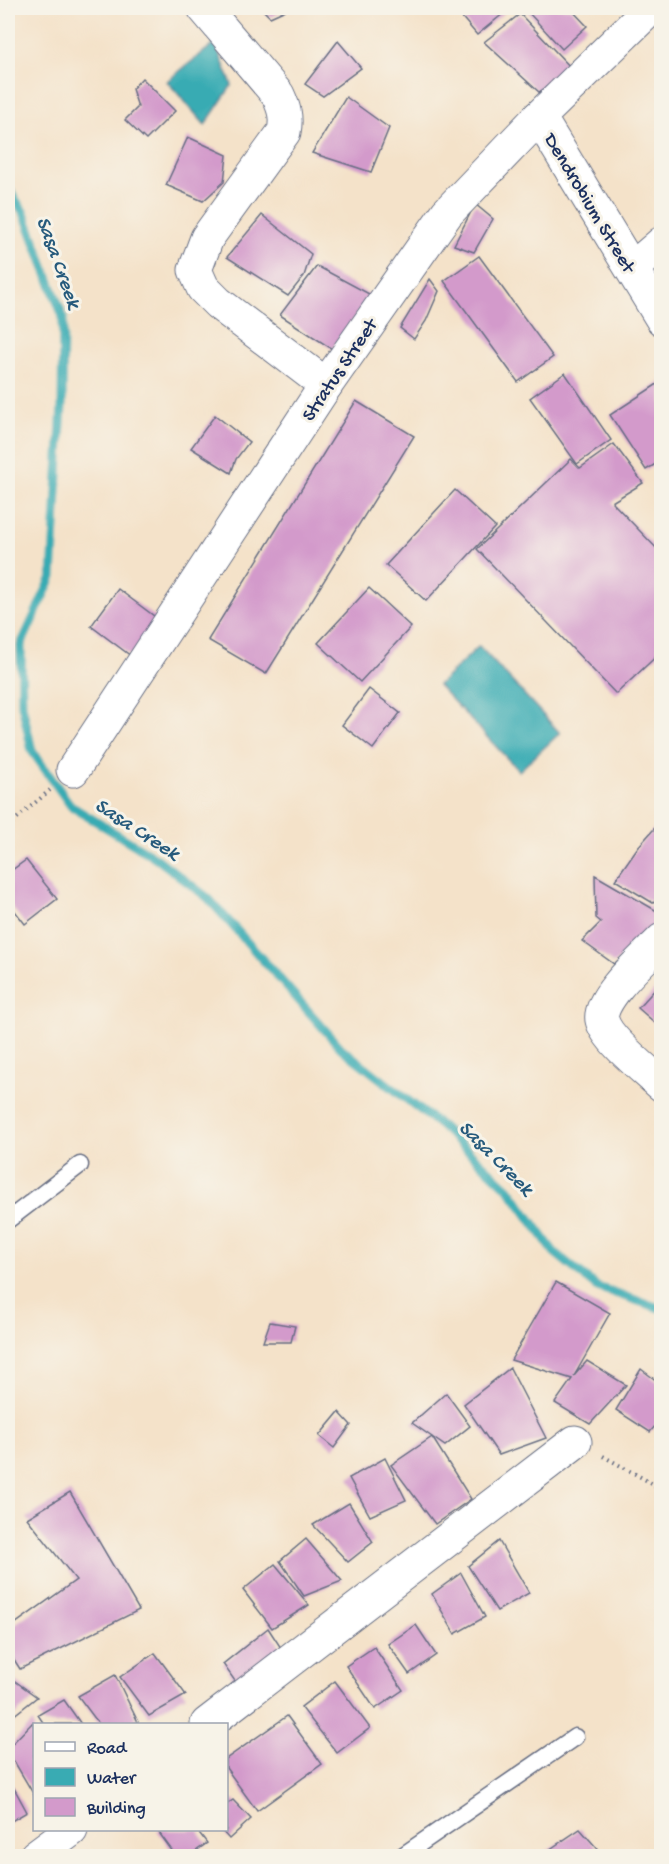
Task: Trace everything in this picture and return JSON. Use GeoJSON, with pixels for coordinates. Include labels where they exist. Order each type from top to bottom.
{"type":"FeatureCollection","features":[{"type":"Feature","properties":{"kind":"street"},"geometry":{"type":"LineString","coordinates":[[204,8],[278,95],[287,120],[284,132],[207,238],[195,270],[202,288],[218,303],[326,385]]}},
{"type":"Feature","properties":{"kind":"street","name":"Stratus Street"},"geometry":{"type":"LineString","coordinates":[[73,770],[326,385],[447,213],[539,117],[651,8]]}},
{"type":"Feature","properties":{"kind":"street","name":"Dendrobium Street"},"geometry":{"type":"LineString","coordinates":[[539,117],[662,319]]}},
{"type":"Feature","properties":{"kind":"street"},"geometry":{"type":"LineString","coordinates":[[632,270],[662,243]]}},
{"type":"Feature","properties":{"kind":"street"},"geometry":{"type":"LineString","coordinates":[[662,940],[609,997],[602,1010],[602,1020],[608,1032],[622,1048],[662,1084]]}},
{"type":"Feature","properties":{"kind":"street"},"geometry":{"type":"LineString","coordinates":[[210,1723],[575,1442]]}},
{"type":"Feature","properties":{"kind":"street"},"geometry":{"type":"LineString","coordinates":[[36,1857],[70,1831]]}},
{"type":"Feature","properties":{"kind":"lane"},"geometry":{"type":"LineString","coordinates":[[8,1220],[80,1165]]}},
{"type":"Feature","properties":{"kind":"lane"},"geometry":{"type":"LineString","coordinates":[[402,1857],[575,1737]]}},
{"type":"Feature","properties":{"kind":"path"},"geometry":{"type":"LineString","coordinates":[[8,826],[34,805]]}},
{"type":"Feature","properties":{"kind":"path"},"geometry":{"type":"LineString","coordinates":[[575,1442],[620,1464],[653,1484],[662,1494]]}},
{"type":"Feature","properties":{"kind":"water"},"geometry":{"type":"Polygon","coordinates":[[[215,43],[232,85],[205,125],[167,81],[215,43]]]}},
{"type":"Feature","properties":{"kind":"water"},"geometry":{"type":"Polygon","coordinates":[[[479,646],[560,733],[519,771],[438,685],[479,646]]]}},
{"type":"Feature","properties":{"kind":"building"},"geometry":{"type":"Polygon","coordinates":[[[261,8],[290,8],[270,17],[261,8]]]}},
{"type":"Feature","properties":{"kind":"building"},"geometry":{"type":"Polygon","coordinates":[[[454,8],[510,8],[477,35],[454,8]]]}},
{"type":"Feature","properties":{"kind":"building"},"geometry":{"type":"Polygon","coordinates":[[[532,8],[570,8],[587,26],[562,49],[527,11],[532,8]]]}},
{"type":"Feature","properties":{"kind":"building"},"geometry":{"type":"Polygon","coordinates":[[[520,14],[572,69],[539,92],[484,42],[520,14]]]}},
{"type":"Feature","properties":{"kind":"building"},"geometry":{"type":"Polygon","coordinates":[[[338,41],[361,68],[323,96],[305,84],[338,41]]]}},
{"type":"Feature","properties":{"kind":"building"},"geometry":{"type":"Polygon","coordinates":[[[142,78],[175,111],[146,140],[125,120],[138,107],[132,89],[142,78]]]}},
{"type":"Feature","properties":{"kind":"building"},"geometry":{"type":"Polygon","coordinates":[[[346,97],[389,128],[371,172],[312,153],[346,97]]]}},
{"type":"Feature","properties":{"kind":"building"},"geometry":{"type":"Polygon","coordinates":[[[188,137],[227,155],[224,182],[203,201],[166,185],[188,137]]]}},
{"type":"Feature","properties":{"kind":"building"},"geometry":{"type":"Polygon","coordinates":[[[475,204],[493,219],[474,252],[454,245],[475,204]]]}},
{"type":"Feature","properties":{"kind":"building"},"geometry":{"type":"Polygon","coordinates":[[[262,215],[311,254],[304,276],[288,296],[227,257],[262,215]]]}},
{"type":"Feature","properties":{"kind":"building"},"geometry":{"type":"Polygon","coordinates":[[[479,256],[553,357],[518,382],[444,281],[479,256]]]}},
{"type":"Feature","properties":{"kind":"building"},"geometry":{"type":"Polygon","coordinates":[[[317,266],[371,295],[332,349],[280,315],[317,266]]]}},
{"type":"Feature","properties":{"kind":"building"},"geometry":{"type":"Polygon","coordinates":[[[430,279],[439,291],[426,321],[414,339],[400,328],[430,279]]]}},
{"type":"Feature","properties":{"kind":"building"},"geometry":{"type":"Polygon","coordinates":[[[565,373],[611,440],[577,464],[530,398],[565,373]]]}},
{"type":"Feature","properties":{"kind":"building"},"geometry":{"type":"Polygon","coordinates":[[[662,381],[662,460],[646,470],[610,415],[662,381]]]}},
{"type":"Feature","properties":{"kind":"building"},"geometry":{"type":"Polygon","coordinates":[[[356,401],[414,436],[266,674],[208,640],[356,401]]]}},
{"type":"Feature","properties":{"kind":"building"},"geometry":{"type":"Polygon","coordinates":[[[215,415],[249,442],[236,459],[231,473],[191,448],[215,415]]]}},
{"type":"Feature","properties":{"kind":"building"},"geometry":{"type":"Polygon","coordinates":[[[614,444],[643,483],[612,502],[662,554],[662,651],[616,694],[477,549],[571,459],[580,468],[614,444]]]}},
{"type":"Feature","properties":{"kind":"building"},"geometry":{"type":"Polygon","coordinates":[[[455,490],[495,527],[426,601],[386,565],[455,490]]]}},
{"type":"Feature","properties":{"kind":"building"},"geometry":{"type":"Polygon","coordinates":[[[369,588],[411,627],[360,682],[318,643],[369,588]]]}},
{"type":"Feature","properties":{"kind":"building"},"geometry":{"type":"Polygon","coordinates":[[[118,589],[158,619],[131,656],[91,626],[118,589]]]}},
{"type":"Feature","properties":{"kind":"building"},"geometry":{"type":"Polygon","coordinates":[[[369,689],[400,713],[373,749],[342,725],[369,689]]]}},
{"type":"Feature","properties":{"kind":"building"},"geometry":{"type":"Polygon","coordinates":[[[662,820],[662,896],[653,903],[615,880],[638,847],[662,820]]]}},
{"type":"Feature","properties":{"kind":"building"},"geometry":{"type":"Polygon","coordinates":[[[26,860],[57,899],[25,924],[8,902],[8,873],[26,860]]]}},
{"type":"Feature","properties":{"kind":"building"},"geometry":{"type":"Polygon","coordinates":[[[595,875],[662,914],[662,920],[614,964],[582,941],[601,922],[596,918],[595,875]]]}},
{"type":"Feature","properties":{"kind":"building"},"geometry":{"type":"Polygon","coordinates":[[[662,982],[662,1029],[638,1008],[662,982]]]}},
{"type":"Feature","properties":{"kind":"building"},"geometry":{"type":"Polygon","coordinates":[[[556,1282],[610,1313],[574,1376],[587,1361],[626,1385],[590,1424],[555,1403],[572,1379],[511,1360],[556,1282]]]}},
{"type":"Feature","properties":{"kind":"building"},"geometry":{"type":"Polygon","coordinates":[[[270,1322],[295,1326],[291,1342],[263,1342],[270,1322]]]}},
{"type":"Feature","properties":{"kind":"building"},"geometry":{"type":"Polygon","coordinates":[[[510,1368],[546,1438],[499,1455],[464,1404],[510,1368]]]}},
{"type":"Feature","properties":{"kind":"building"},"geometry":{"type":"Polygon","coordinates":[[[641,1369],[662,1385],[662,1418],[650,1432],[616,1410],[641,1369]]]}},
{"type":"Feature","properties":{"kind":"building"},"geometry":{"type":"Polygon","coordinates":[[[446,1393],[470,1426],[445,1446],[412,1423],[446,1393]]]}},
{"type":"Feature","properties":{"kind":"building"},"geometry":{"type":"Polygon","coordinates":[[[339,1412],[351,1425],[334,1448],[319,1436],[339,1412]]]}},
{"type":"Feature","properties":{"kind":"building"},"geometry":{"type":"Polygon","coordinates":[[[432,1437],[471,1499],[435,1524],[391,1465],[432,1437]]]}},
{"type":"Feature","properties":{"kind":"building"},"geometry":{"type":"Polygon","coordinates":[[[385,1458],[406,1500],[370,1516],[349,1478],[385,1458]]]}},
{"type":"Feature","properties":{"kind":"building"},"geometry":{"type":"Polygon","coordinates":[[[70,1492],[139,1610],[20,1669],[8,1650],[8,1629],[76,1580],[27,1518],[70,1492]]]}},
{"type":"Feature","properties":{"kind":"building"},"geometry":{"type":"Polygon","coordinates":[[[349,1503],[373,1542],[348,1562],[313,1525],[349,1503]]]}},
{"type":"Feature","properties":{"kind":"building"},"geometry":{"type":"Polygon","coordinates":[[[306,1539],[342,1581],[304,1596],[280,1561],[306,1539]]]}},
{"type":"Feature","properties":{"kind":"building"},"geometry":{"type":"Polygon","coordinates":[[[499,1541],[529,1593],[497,1611],[468,1566],[499,1541]]]}},
{"type":"Feature","properties":{"kind":"building"},"geometry":{"type":"Polygon","coordinates":[[[275,1564],[309,1605],[272,1628],[243,1590],[275,1564]]]}},
{"type":"Feature","properties":{"kind":"building"},"geometry":{"type":"Polygon","coordinates":[[[461,1573],[485,1617],[455,1634],[432,1594],[461,1573]]]}},
{"type":"Feature","properties":{"kind":"building"},"geometry":{"type":"Polygon","coordinates":[[[416,1625],[436,1655],[409,1674],[388,1644],[416,1625]]]}},
{"type":"Feature","properties":{"kind":"building"},"geometry":{"type":"Polygon","coordinates":[[[268,1628],[283,1651],[237,1684],[223,1664],[268,1628]]]}},
{"type":"Feature","properties":{"kind":"building"},"geometry":{"type":"Polygon","coordinates":[[[374,1647],[403,1690],[375,1709],[346,1666],[374,1647]]]}},
{"type":"Feature","properties":{"kind":"building"},"geometry":{"type":"Polygon","coordinates":[[[155,1653],[186,1695],[149,1716],[120,1677],[155,1653]]]}},
{"type":"Feature","properties":{"kind":"building"},"geometry":{"type":"Polygon","coordinates":[[[115,1675],[138,1722],[98,1723],[78,1696],[115,1675]]]}},
{"type":"Feature","properties":{"kind":"building"},"geometry":{"type":"Polygon","coordinates":[[[15,1681],[37,1697],[8,1720],[8,1690],[15,1681]]]}},
{"type":"Feature","properties":{"kind":"building"},"geometry":{"type":"Polygon","coordinates":[[[335,1681],[370,1728],[337,1753],[301,1707],[335,1681]]]}},
{"type":"Feature","properties":{"kind":"building"},"geometry":{"type":"Polygon","coordinates":[[[64,1700],[80,1723],[43,1723],[38,1715],[64,1700]]]}},
{"type":"Feature","properties":{"kind":"building"},"geometry":{"type":"Polygon","coordinates":[[[287,1716],[322,1764],[257,1811],[228,1771],[228,1758],[287,1716]]]}},
{"type":"Feature","properties":{"kind":"building"},"geometry":{"type":"Polygon","coordinates":[[[33,1722],[33,1793],[8,1751],[8,1748],[33,1722]]]}},
{"type":"Feature","properties":{"kind":"building"},"geometry":{"type":"Polygon","coordinates":[[[8,1777],[27,1812],[8,1823],[8,1777]]]}},
{"type":"Feature","properties":{"kind":"building"},"geometry":{"type":"Polygon","coordinates":[[[233,1800],[251,1819],[229,1839],[222,1831],[228,1831],[228,1804],[233,1800]]]}},
{"type":"Feature","properties":{"kind":"building"},"geometry":{"type":"Polygon","coordinates":[[[580,1829],[604,1856],[540,1856],[580,1829]]]}},
{"type":"Feature","properties":{"kind":"building"},"geometry":{"type":"Polygon","coordinates":[[[158,1831],[198,1831],[207,1843],[189,1856],[176,1856],[158,1831]]]}},
{"type":"Feature","properties":{"kind":"waterway","name":"Sasa Creek"},"geometry":{"type":"LineString","coordinates":[[8,188],[24,213],[63,317],[62,405],[52,577],[21,645],[22,705],[32,751],[71,806],[156,858],[208,898],[341,1048],[441,1126],[509,1189],[554,1252],[597,1287],[662,1309]]}}]}
